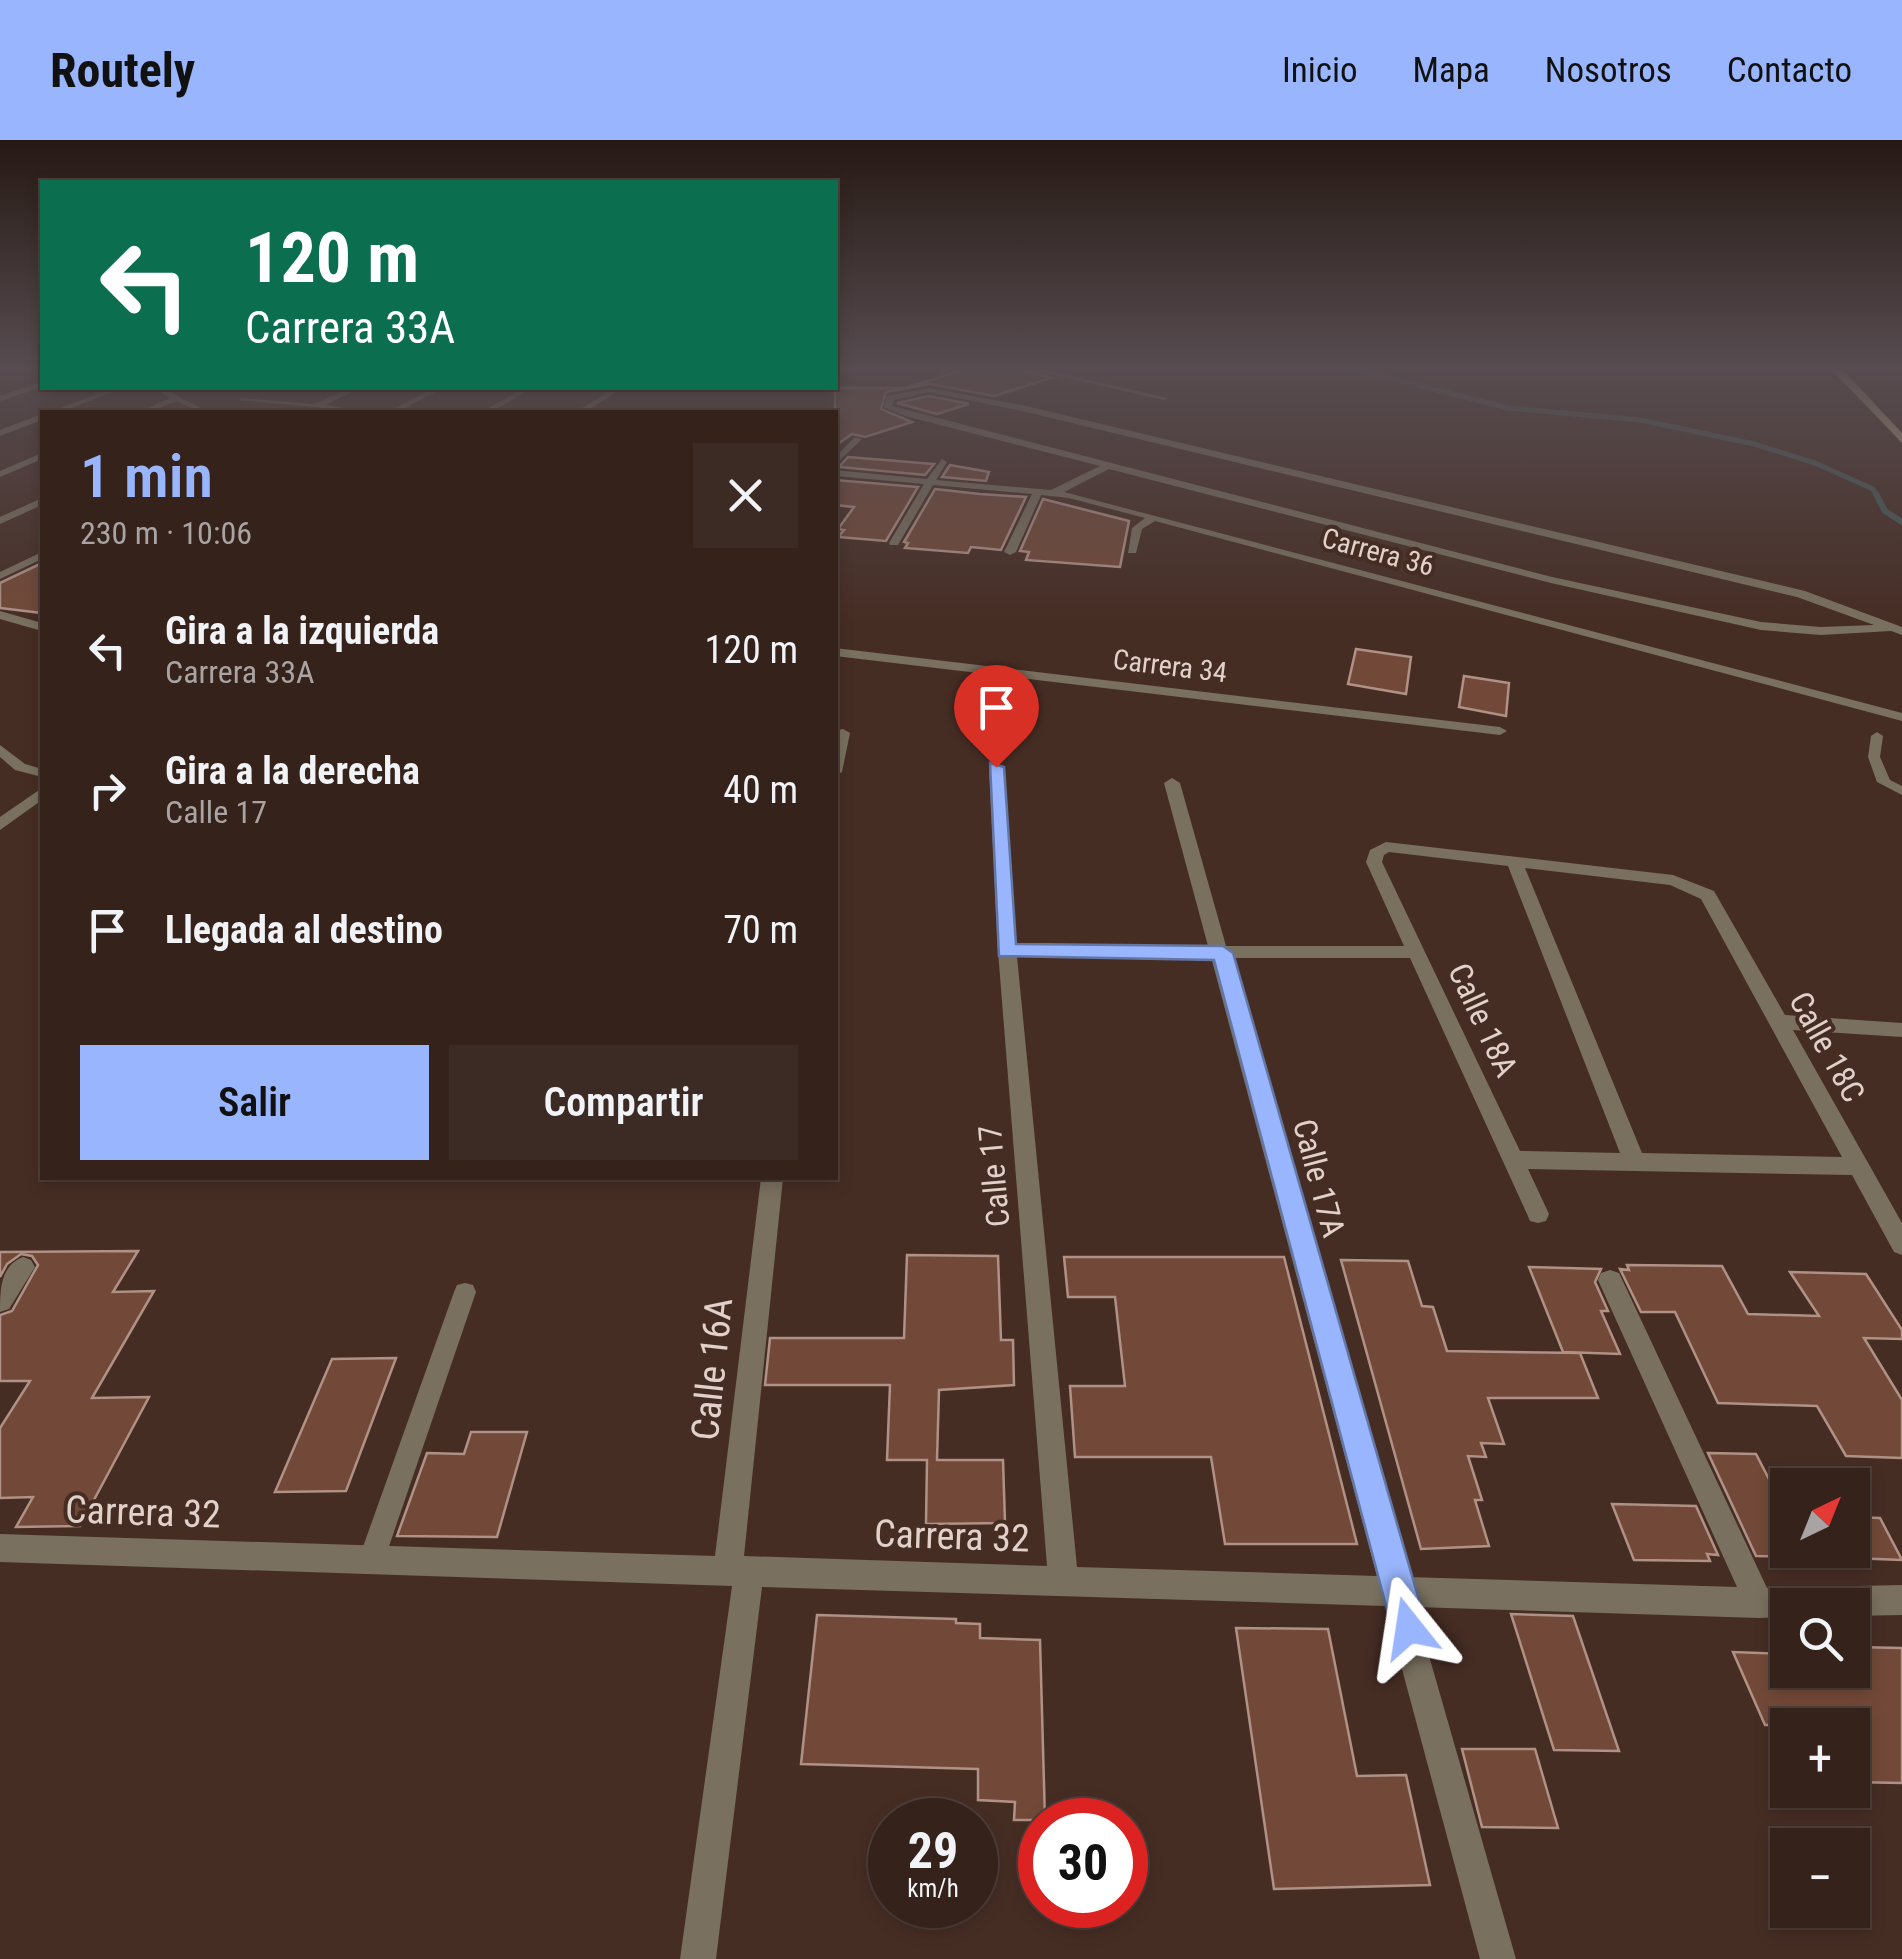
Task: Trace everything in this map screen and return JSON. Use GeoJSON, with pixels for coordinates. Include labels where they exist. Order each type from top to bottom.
{"type":"FeatureCollection","features":[{"type":"Feature","properties":{"kind":"street"},"geometry":{"type":"LineString","coordinates":[[1057,454],[1440,554],[1760,626],[1895,629]]}},
{"type":"Feature","properties":{"kind":"street"},"geometry":{"type":"LineString","coordinates":[[1214,454],[1801,594],[1895,629]]}},
{"type":"Feature","properties":{"kind":"street"},"geometry":{"type":"LineString","coordinates":[[0,474],[40,457]]}},
{"type":"Feature","properties":{"kind":"street"},"geometry":{"type":"LineString","coordinates":[[894,543],[942,462]]}},
{"type":"Feature","properties":{"kind":"street"},"geometry":{"type":"LineString","coordinates":[[1053,492],[1106,467]]}},
{"type":"Feature","properties":{"kind":"street","name":"Carrera 36"},"geometry":{"type":"LineString","coordinates":[[838,473],[1053,492],[1902,717]]}},
{"type":"Feature","properties":{"kind":"street"},"geometry":{"type":"LineString","coordinates":[[1010,552],[1039,490]]}},
{"type":"Feature","properties":{"kind":"street"},"geometry":{"type":"LineString","coordinates":[[0,521],[40,502]]}},
{"type":"Feature","properties":{"kind":"street"},"geometry":{"type":"LineString","coordinates":[[1132,551],[1137,528],[1154,517]]}},
{"type":"Feature","properties":{"kind":"street"},"geometry":{"type":"LineString","coordinates":[[0,576],[40,556]]}},
{"type":"Feature","properties":{"kind":"street"},"geometry":{"type":"LineString","coordinates":[[0,615],[40,625]]}},
{"type":"Feature","properties":{"kind":"street","name":"Carrera 34"},"geometry":{"type":"LineString","coordinates":[[838,652],[1500,731]]}},
{"type":"Feature","properties":{"kind":"street"},"geometry":{"type":"LineString","coordinates":[[838,757],[843,733]]}},
{"type":"Feature","properties":{"kind":"street"},"geometry":{"type":"LineString","coordinates":[[0,749],[20,767],[40,772]]}},
{"type":"Feature","properties":{"kind":"street","name":"Calle 17"},"geometry":{"type":"LineString","coordinates":[[996,767],[1006,951],[1063,1580]]}},
{"type":"Feature","properties":{"kind":"street","name":"Calle 17A"},"geometry":{"type":"LineString","coordinates":[[1172,783],[1223,953],[1498,1959]]}},
{"type":"Feature","properties":{"kind":"street"},"geometry":{"type":"LineString","coordinates":[[0,826],[40,794]]}},
{"type":"Feature","properties":{"kind":"street","name":"Calle 18A"},"geometry":{"type":"LineString","coordinates":[[1514,861],[1402,846],[1376,853],[1374,862],[1538,1214]]}},
{"type":"Feature","properties":{"kind":"street"},"geometry":{"type":"LineString","coordinates":[[1514,861],[1634,1162]]}},
{"type":"Feature","properties":{"kind":"street","name":"Calle 18C"},"geometry":{"type":"LineString","coordinates":[[1514,861],[1692,885],[1708,895],[1902,1244]]}},
{"type":"Feature","properties":{"kind":"street"},"geometry":{"type":"LineString","coordinates":[[1006,951],[1417,952]]}},
{"type":"Feature","properties":{"kind":"street"},"geometry":{"type":"LineString","coordinates":[[1780,1022],[1902,1030]]}},
{"type":"Feature","properties":{"kind":"street"},"geometry":{"type":"LineString","coordinates":[[1516,1160],[1858,1166]]}},
{"type":"Feature","properties":{"kind":"street","name":"Calle 16A"},"geometry":{"type":"LineString","coordinates":[[698,1959],[738,1570],[772,1180]]}},
{"type":"Feature","properties":{"kind":"street"},"geometry":{"type":"LineString","coordinates":[[0,1301],[22,1267]]}},
{"type":"Feature","properties":{"kind":"street"},"geometry":{"type":"LineString","coordinates":[[1610,1280],[1759,1603]]}},
{"type":"Feature","properties":{"kind":"street","name":"Carrera 32"},"geometry":{"type":"LineString","coordinates":[[0,1548],[1759,1603],[1902,1600]]}},
{"type":"Feature","properties":{"kind":"lane"},"geometry":{"type":"LineString","coordinates":[[1876,736],[1874,757],[1884,782],[1902,791]]}},
{"type":"Feature","properties":{"kind":"lane"},"geometry":{"type":"LineString","coordinates":[[372,1558],[465,1292]]}},
{"type":"Feature","properties":{"kind":"building"},"geometry":{"type":"Polygon","coordinates":[[[848,457],[934,464],[925,475],[839,467],[848,457]]]}},
{"type":"Feature","properties":{"kind":"building"},"geometry":{"type":"Polygon","coordinates":[[[950,465],[989,472],[986,481],[942,477],[950,465]]]}},
{"type":"Feature","properties":{"kind":"building"},"geometry":{"type":"Polygon","coordinates":[[[838,480],[918,487],[886,541],[838,537],[844,530],[838,529],[854,507],[838,505],[838,480]]]}},
{"type":"Feature","properties":{"kind":"building"},"geometry":{"type":"Polygon","coordinates":[[[935,489],[1026,497],[1001,550],[971,547],[968,553],[905,548],[908,543],[904,542],[935,489]]]}},
{"type":"Feature","properties":{"kind":"building"},"geometry":{"type":"Polygon","coordinates":[[[1043,499],[1129,521],[1120,567],[1026,560],[1029,552],[1020,551],[1043,499]]]}},
{"type":"Feature","properties":{"kind":"building"},"geometry":{"type":"Polygon","coordinates":[[[40,564],[40,613],[0,608],[0,583],[40,564]]]}},
{"type":"Feature","properties":{"kind":"building"},"geometry":{"type":"Polygon","coordinates":[[[1356,649],[1411,657],[1406,694],[1348,684],[1356,649]]]}},
{"type":"Feature","properties":{"kind":"building"},"geometry":{"type":"Polygon","coordinates":[[[1464,676],[1509,683],[1506,716],[1459,707],[1464,676]]]}},
{"type":"Feature","properties":{"kind":"building"},"geometry":{"type":"Polygon","coordinates":[[[138,1251],[113,1292],[154,1291],[92,1398],[149,1397],[80,1526],[16,1527],[33,1497],[0,1498],[0,1428],[30,1381],[0,1381],[0,1315],[12,1311],[38,1265],[32,1256],[21,1254],[7,1264],[0,1277],[0,1252],[138,1251]]]}},
{"type":"Feature","properties":{"kind":"building"},"geometry":{"type":"Polygon","coordinates":[[[907,1255],[998,1256],[1001,1340],[1013,1340],[1014,1385],[939,1390],[937,1460],[1003,1460],[1005,1523],[926,1524],[927,1460],[887,1460],[890,1385],[765,1385],[770,1338],[904,1338],[907,1255]]]}},
{"type":"Feature","properties":{"kind":"building"},"geometry":{"type":"Polygon","coordinates":[[[1064,1257],[1284,1257],[1357,1544],[1225,1544],[1211,1457],[1075,1457],[1070,1386],[1125,1386],[1115,1297],[1068,1297],[1064,1257]]]}},
{"type":"Feature","properties":{"kind":"building"},"geometry":{"type":"Polygon","coordinates":[[[1341,1260],[1408,1261],[1422,1306],[1433,1307],[1447,1351],[1580,1353],[1598,1398],[1488,1398],[1504,1444],[1481,1443],[1486,1457],[1468,1456],[1482,1500],[1475,1500],[1489,1546],[1421,1549],[1341,1260]]]}},
{"type":"Feature","properties":{"kind":"building"},"geometry":{"type":"Polygon","coordinates":[[[1627,1265],[1722,1266],[1748,1314],[1819,1316],[1790,1272],[1866,1274],[1902,1330],[1902,1339],[1864,1338],[1902,1400],[1902,1458],[1846,1456],[1817,1406],[1718,1403],[1675,1312],[1641,1312],[1620,1269],[1629,1270],[1627,1265]]]}},
{"type":"Feature","properties":{"kind":"building"},"geometry":{"type":"Polygon","coordinates":[[[1529,1267],[1601,1269],[1595,1282],[1608,1311],[1601,1311],[1620,1354],[1563,1352],[1529,1267]]]}},
{"type":"Feature","properties":{"kind":"building"},"geometry":{"type":"Polygon","coordinates":[[[396,1358],[346,1491],[275,1492],[332,1359],[396,1358]]]}},
{"type":"Feature","properties":{"kind":"building"},"geometry":{"type":"Polygon","coordinates":[[[471,1432],[527,1432],[497,1537],[397,1536],[427,1453],[464,1454],[471,1432]]]}},
{"type":"Feature","properties":{"kind":"building"},"geometry":{"type":"Polygon","coordinates":[[[1708,1453],[1756,1454],[1770,1481],[1770,1556],[1756,1556],[1708,1453]]]}},
{"type":"Feature","properties":{"kind":"building"},"geometry":{"type":"Polygon","coordinates":[[[1612,1504],[1696,1506],[1718,1555],[1707,1554],[1710,1561],[1634,1560],[1612,1504]]]}},
{"type":"Feature","properties":{"kind":"building"},"geometry":{"type":"Polygon","coordinates":[[[1870,1518],[1880,1518],[1902,1560],[1870,1559],[1870,1518]]]}},
{"type":"Feature","properties":{"kind":"building"},"geometry":{"type":"Polygon","coordinates":[[[1511,1614],[1573,1616],[1619,1751],[1554,1750],[1511,1614]]]}},
{"type":"Feature","properties":{"kind":"building"},"geometry":{"type":"Polygon","coordinates":[[[817,1615],[956,1619],[956,1623],[980,1624],[980,1638],[1040,1640],[1044,1798],[1018,1798],[1018,1820],[1014,1820],[1015,1802],[978,1798],[978,1769],[801,1764],[817,1615]]]}},
{"type":"Feature","properties":{"kind":"building"},"geometry":{"type":"Polygon","coordinates":[[[1236,1628],[1328,1629],[1357,1776],[1406,1775],[1430,1885],[1274,1889],[1236,1628]]]}},
{"type":"Feature","properties":{"kind":"building"},"geometry":{"type":"Polygon","coordinates":[[[1870,1647],[1902,1648],[1902,1783],[1870,1782],[1870,1708],[1770,1708],[1770,1725],[1765,1725],[1733,1652],[1770,1653],[1770,1688],[1870,1688],[1870,1647]]]}},
{"type":"Feature","properties":{"kind":"building"},"geometry":{"type":"Polygon","coordinates":[[[1462,1749],[1535,1749],[1558,1828],[1482,1827],[1462,1749]]]}},
{"type":"Feature","properties":{"kind":"waterway"},"geometry":{"type":"LineString","coordinates":[[1786,454],[1873,489],[1877,497]]}},
{"type":"Feature","properties":{"kind":"waterway"},"geometry":{"type":"LineString","coordinates":[[1876,494],[1885,511],[1902,522]]}},
{"type":"Feature","properties":{"kind":"route"},"geometry":{"type":"LineString","coordinates":[[996,767],[1006,951],[1223,953],[1409,1628]]}}]}
